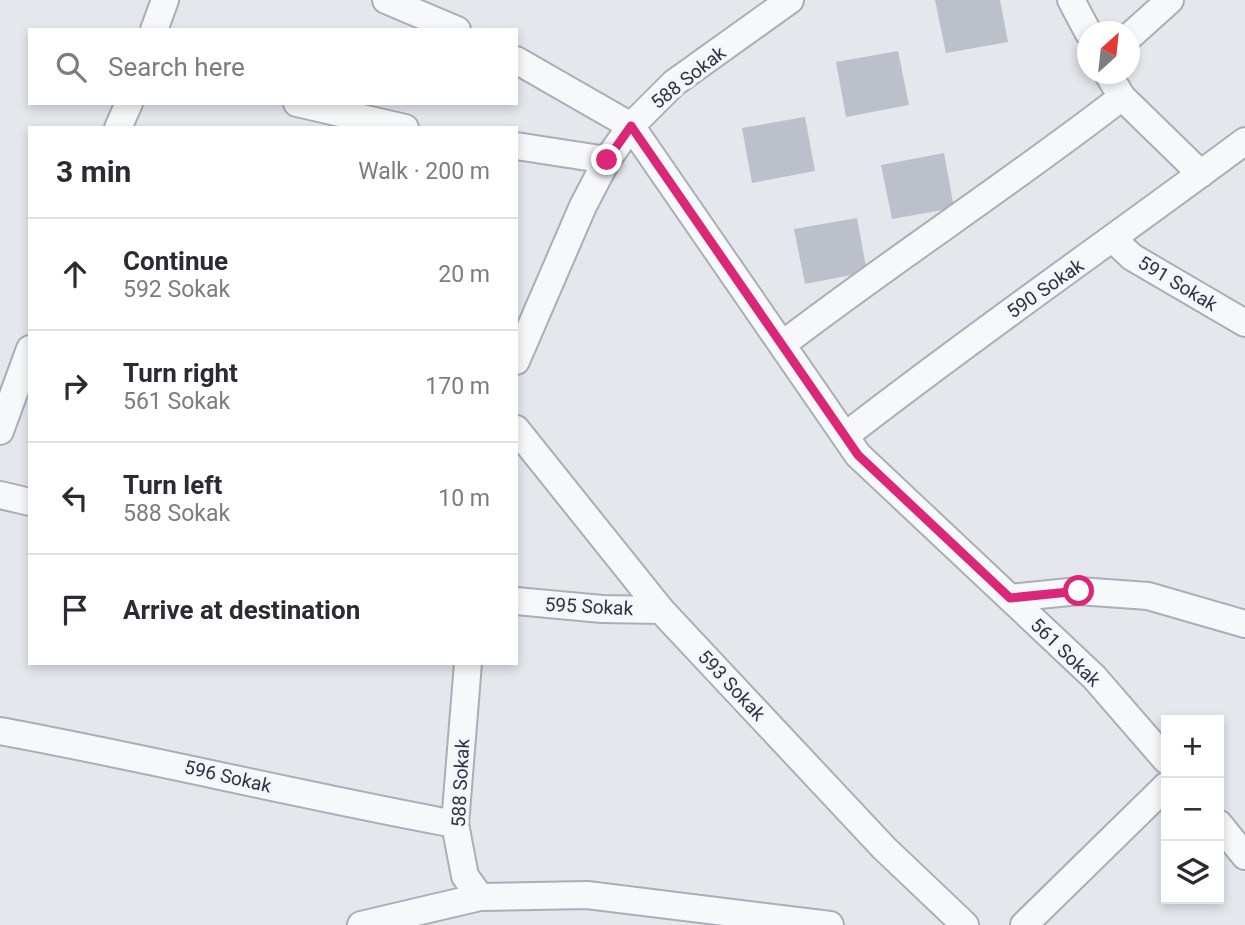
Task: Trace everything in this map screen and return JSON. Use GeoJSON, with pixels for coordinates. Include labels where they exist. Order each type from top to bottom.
{"type":"FeatureCollection","features":[{"type":"Feature","properties":{"kind":"street"},"geometry":{"type":"LineString","coordinates":[[155,28],[165,0]]}},
{"type":"Feature","properties":{"kind":"street"},"geometry":{"type":"LineString","coordinates":[[386,0],[452,28]]}},
{"type":"Feature","properties":{"kind":"street","name":"588 Sokak"},"geometry":{"type":"LineString","coordinates":[[518,356],[583,206],[607,160],[631,126],[674,83],[790,0]]}},
{"type":"Feature","properties":{"kind":"street"},"geometry":{"type":"LineString","coordinates":[[1071,0],[1082,21]]}},
{"type":"Feature","properties":{"kind":"street"},"geometry":{"type":"LineString","coordinates":[[1140,26],[1170,0]]}},
{"type":"Feature","properties":{"kind":"street","name":"561 Sokak"},"geometry":{"type":"LineString","coordinates":[[518,61],[631,126],[858,455],[1094,677],[1161,754]]}},
{"type":"Feature","properties":{"kind":"street"},"geometry":{"type":"LineString","coordinates":[[1114,84],[1122,97],[1201,174]]}},
{"type":"Feature","properties":{"kind":"street"},"geometry":{"type":"LineString","coordinates":[[783,344],[877,272],[1035,164],[1122,97]]}},
{"type":"Feature","properties":{"kind":"street"},"geometry":{"type":"LineString","coordinates":[[119,126],[128,105]]}},
{"type":"Feature","properties":{"kind":"street"},"geometry":{"type":"LineString","coordinates":[[306,105],[396,126]]}},
{"type":"Feature","properties":{"kind":"street","name":"590 Sokak"},"geometry":{"type":"LineString","coordinates":[[845,436],[939,363],[1114,240],[1245,141]]}},
{"type":"Feature","properties":{"kind":"street"},"geometry":{"type":"LineString","coordinates":[[518,146],[607,160]]}},
{"type":"Feature","properties":{"kind":"street","name":"591 Sokak"},"geometry":{"type":"LineString","coordinates":[[1114,240],[1132,257],[1245,323]]}},
{"type":"Feature","properties":{"kind":"street"},"geometry":{"type":"LineString","coordinates":[[0,430],[28,354]]}},
{"type":"Feature","properties":{"kind":"street","name":"593 Sokak"},"geometry":{"type":"LineString","coordinates":[[518,431],[661,610],[884,848],[965,925]]}},
{"type":"Feature","properties":{"kind":"street"},"geometry":{"type":"LineString","coordinates":[[0,495],[28,502]]}},
{"type":"Feature","properties":{"kind":"street"},"geometry":{"type":"LineString","coordinates":[[1010,598],[1079,591],[1148,596],[1245,624]]}},
{"type":"Feature","properties":{"kind":"street","name":"595 Sokak"},"geometry":{"type":"LineString","coordinates":[[518,601],[602,609],[661,610]]}},
{"type":"Feature","properties":{"kind":"street","name":"588 Sokak"},"geometry":{"type":"LineString","coordinates":[[468,665],[455,824],[464,876],[480,897]]}},
{"type":"Feature","properties":{"kind":"street","name":"596 Sokak"},"geometry":{"type":"LineString","coordinates":[[0,731],[156,760],[349,805],[455,824]]}},
{"type":"Feature","properties":{"kind":"street"},"geometry":{"type":"LineString","coordinates":[[1024,925],[1161,791]]}},
{"type":"Feature","properties":{"kind":"street"},"geometry":{"type":"LineString","coordinates":[[1224,830],[1245,856]]}},
{"type":"Feature","properties":{"kind":"street"},"geometry":{"type":"LineString","coordinates":[[361,925],[480,897],[587,895],[691,916],[830,925]]}},
{"type":"Feature","properties":{"kind":"building"},"geometry":{"type":"Polygon","coordinates":[[[935,0],[1000,0],[1008,42],[946,53],[935,0]]]}},
{"type":"Feature","properties":{"kind":"building"},"geometry":{"type":"Polygon","coordinates":[[[898,51],[909,105],[846,117],[836,62],[898,51]]]}},
{"type":"Feature","properties":{"kind":"building"},"geometry":{"type":"Polygon","coordinates":[[[805,117],[815,171],[752,183],[742,128],[805,117]]]}},
{"type":"Feature","properties":{"kind":"building"},"geometry":{"type":"Polygon","coordinates":[[[944,153],[954,208],[892,219],[881,165],[944,153]]]}},
{"type":"Feature","properties":{"kind":"building"},"geometry":{"type":"Polygon","coordinates":[[[857,218],[867,272],[805,284],[794,229],[857,218]]]}},
{"type":"Feature","properties":{"kind":"route"},"geometry":{"type":"LineString","coordinates":[[607,160],[631,126],[858,455],[1010,598],[1079,591]]}}]}
